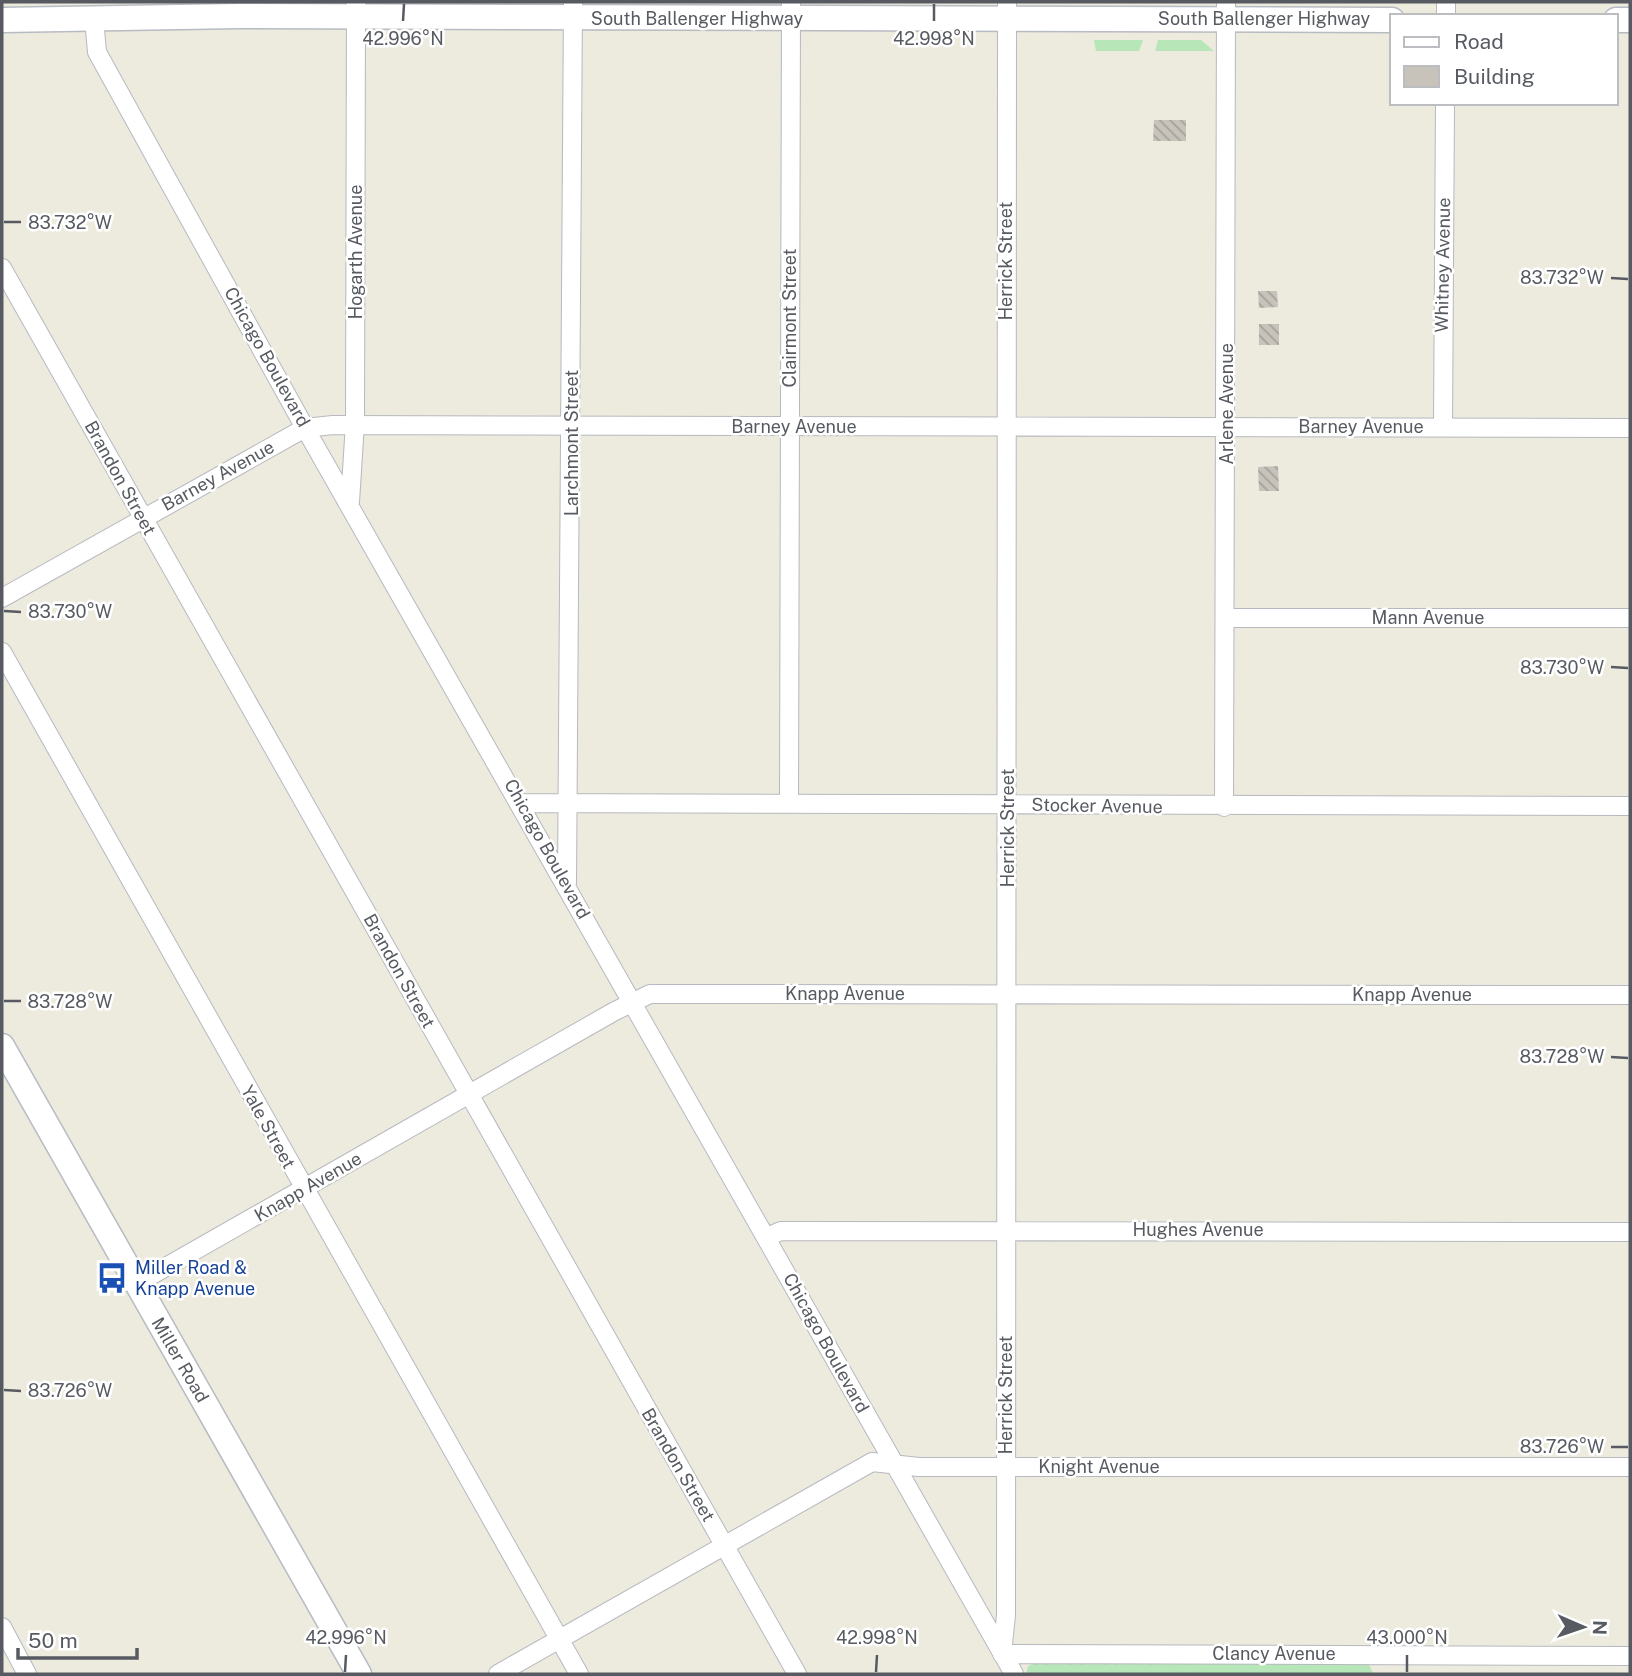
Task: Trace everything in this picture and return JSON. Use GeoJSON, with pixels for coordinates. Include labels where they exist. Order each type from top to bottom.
{"type":"FeatureCollection","features":[{"type":"Feature","properties":{"kind":"main road","name":"South Ballenger Highway"},"geometry":{"type":"LineString","coordinates":[[2,20],[356,10],[1226,10],[1390,20]]}},
{"type":"Feature","properties":{"kind":"main road","name":"Miller Road"},"geometry":{"type":"LineString","coordinates":[[2,1046],[359,1674]]}},
{"type":"Feature","properties":{"kind":"street","name":"Hogarth Avenue"},"geometry":{"type":"LineString","coordinates":[[350,502],[355,423],[356,10]]}},
{"type":"Feature","properties":{"kind":"street","name":"Larchmont Street"},"geometry":{"type":"LineString","coordinates":[[567,883],[570,803],[573,10]]}},
{"type":"Feature","properties":{"kind":"street","name":"Clairmont Street"},"geometry":{"type":"LineString","coordinates":[[789,803],[791,10]]}},
{"type":"Feature","properties":{"kind":"street","name":"Herrick Street"},"geometry":{"type":"LineString","coordinates":[[1002,1654],[1006,1615],[1007,10]]}},
{"type":"Feature","properties":{"kind":"street","name":"Arlene Avenue"},"geometry":{"type":"LineString","coordinates":[[1224,807],[1226,10]]}},
{"type":"Feature","properties":{"kind":"street","name":"Chicago Boulevard"},"geometry":{"type":"LineString","coordinates":[[94,19],[97,52],[305,428],[567,883],[1014,1674]]}},
{"type":"Feature","properties":{"kind":"street","name":"Whitney Avenue"},"geometry":{"type":"LineString","coordinates":[[1443,427],[1445,105]]}},
{"type":"Feature","properties":{"kind":"street","name":"Brandon Street"},"geometry":{"type":"LineString","coordinates":[[2,268],[797,1674]]}},
{"type":"Feature","properties":{"kind":"street","name":"Barney Avenue"},"geometry":{"type":"LineString","coordinates":[[2,598],[305,428],[355,423],[1006,429],[1630,428]]}},
{"type":"Feature","properties":{"kind":"street","name":"Mann Avenue"},"geometry":{"type":"LineString","coordinates":[[1226,618],[1630,618]]}},
{"type":"Feature","properties":{"kind":"street","name":"Yale Street"},"geometry":{"type":"LineString","coordinates":[[2,652],[579,1674]]}},
{"type":"Feature","properties":{"kind":"street","name":"Stocker Avenue"},"geometry":{"type":"LineString","coordinates":[[521,803],[1630,806]]}},
{"type":"Feature","properties":{"kind":"street","name":"Knapp Avenue"},"geometry":{"type":"LineString","coordinates":[[136,1284],[633,1001],[650,995],[1630,995]]}},
{"type":"Feature","properties":{"kind":"street","name":"Hughes Avenue"},"geometry":{"type":"LineString","coordinates":[[767,1237],[781,1231],[1630,1232]]}},
{"type":"Feature","properties":{"kind":"street","name":"Knight Avenue"},"geometry":{"type":"LineString","coordinates":[[498,1674],[872,1462],[919,1467],[1630,1467]]}},
{"type":"Feature","properties":{"kind":"street"},"geometry":{"type":"LineString","coordinates":[[2,1627],[27,1674]]}},
{"type":"Feature","properties":{"kind":"street","name":"Clancy Avenue"},"geometry":{"type":"LineString","coordinates":[[1002,1654],[1630,1656]]}},
{"type":"Feature","properties":{"kind":"green space"},"geometry":{"type":"Polygon","coordinates":[[[1094,40],[1143,40],[1139,51],[1096,51],[1094,40]]]}},
{"type":"Feature","properties":{"kind":"green space"},"geometry":{"type":"Polygon","coordinates":[[[1158,40],[1201,40],[1214,51],[1155,51],[1158,40]]]}},
{"type":"Feature","properties":{"kind":"green space"},"geometry":{"type":"Polygon","coordinates":[[[1035,1663],[1369,1664],[1373,1674],[1026,1674],[1028,1666],[1035,1663]]]}},
{"type":"Feature","properties":{"kind":"building"},"geometry":{"type":"Polygon","coordinates":[[[1154,120],[1186,120],[1186,141],[1153,141],[1154,120]]]}},
{"type":"Feature","properties":{"kind":"building"},"geometry":{"type":"Polygon","coordinates":[[[1258,291],[1277,291],[1278,307],[1259,308],[1258,291]]]}},
{"type":"Feature","properties":{"kind":"building"},"geometry":{"type":"Polygon","coordinates":[[[1259,324],[1279,324],[1279,345],[1259,345],[1259,324]]]}},
{"type":"Feature","properties":{"kind":"building"},"geometry":{"type":"Polygon","coordinates":[[[1278,466],[1279,491],[1259,491],[1258,467],[1278,466]]]}},
{"type":"Feature","properties":{"kind":"place","name":"Miller Road & Knapp Avenue"},"geometry":{"type":"Point","coordinates":[112,1278]}}]}
